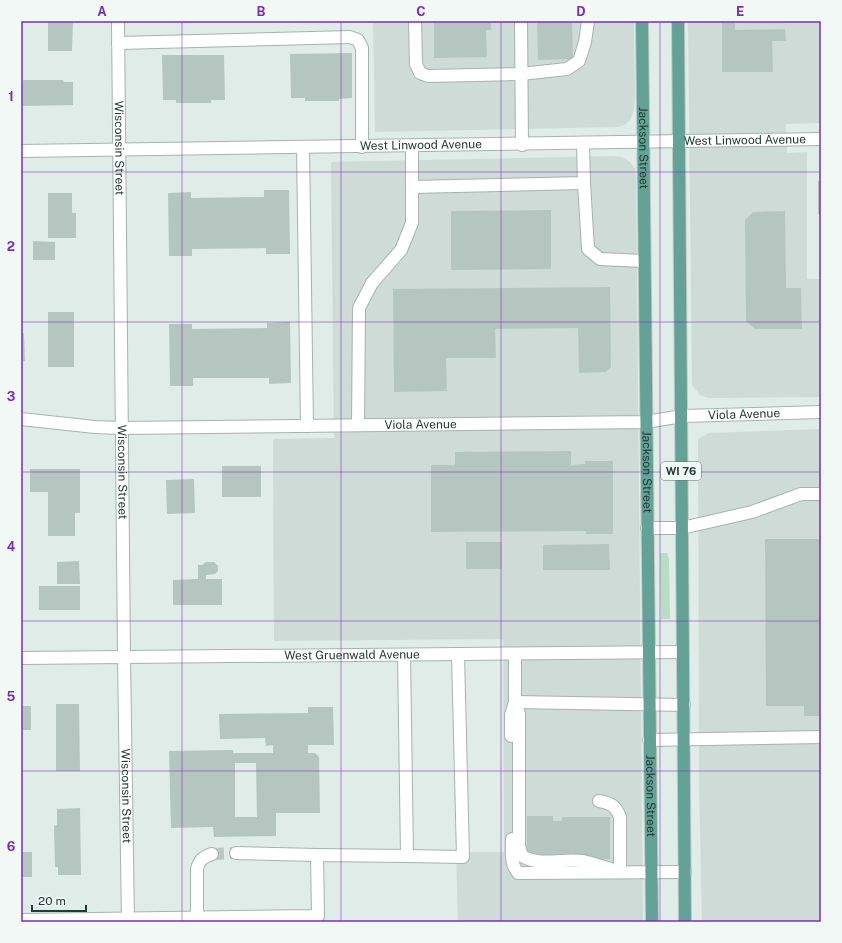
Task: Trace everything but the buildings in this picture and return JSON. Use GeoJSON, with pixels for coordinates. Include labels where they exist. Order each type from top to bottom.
{"type":"FeatureCollection","features":[{"type":"Feature","properties":{"kind":"main road","name":"Jackson Street"},"geometry":{"type":"LineString","coordinates":[[642,21],[652,922]]}},
{"type":"Feature","properties":{"kind":"main road","name":"WI 76"},"geometry":{"type":"LineString","coordinates":[[678,21],[685,922]]}},
{"type":"Feature","properties":{"kind":"street","name":"Wisconsin Street"},"geometry":{"type":"LineString","coordinates":[[118,21],[121,428],[128,920]]}},
{"type":"Feature","properties":{"kind":"street"},"geometry":{"type":"LineString","coordinates":[[415,21],[416,64],[420,74],[428,76],[521,74],[567,69],[579,61],[585,42],[588,21]]}},
{"type":"Feature","properties":{"kind":"street"},"geometry":{"type":"LineString","coordinates":[[521,21],[522,144]]}},
{"type":"Feature","properties":{"kind":"street"},"geometry":{"type":"LineString","coordinates":[[118,43],[350,37],[358,40],[362,48],[362,147]]}},
{"type":"Feature","properties":{"kind":"street","name":"West Linwood Avenue"},"geometry":{"type":"LineString","coordinates":[[21,151],[583,144],[821,139]]}},
{"type":"Feature","properties":{"kind":"street"},"geometry":{"type":"LineString","coordinates":[[583,144],[588,249],[600,259],[644,261]]}},
{"type":"Feature","properties":{"kind":"street"},"geometry":{"type":"LineString","coordinates":[[358,425],[359,308],[372,283],[401,250],[412,223],[412,146]]}},
{"type":"Feature","properties":{"kind":"street"},"geometry":{"type":"LineString","coordinates":[[303,147],[307,426]]}},
{"type":"Feature","properties":{"kind":"street"},"geometry":{"type":"LineString","coordinates":[[412,187],[584,183]]}},
{"type":"Feature","properties":{"kind":"street","name":"Viola Avenue"},"geometry":{"type":"LineString","coordinates":[[21,419],[95,428],[121,428],[646,422],[682,416],[821,412]]}},
{"type":"Feature","properties":{"kind":"street"},"geometry":{"type":"LineString","coordinates":[[647,528],[682,528],[752,512],[801,494],[821,494]]}},
{"type":"Feature","properties":{"kind":"street","name":"West Gruenwald Avenue"},"geometry":{"type":"LineString","coordinates":[[21,658],[683,652]]}},
{"type":"Feature","properties":{"kind":"street"},"geometry":{"type":"LineString","coordinates":[[236,853],[463,857],[458,654]]}},
{"type":"Feature","properties":{"kind":"street"},"geometry":{"type":"LineString","coordinates":[[515,654],[515,702],[511,715],[512,854],[514,869],[518,873],[684,872]]}},
{"type":"Feature","properties":{"kind":"street"},"geometry":{"type":"LineString","coordinates":[[404,655],[406,856]]}},
{"type":"Feature","properties":{"kind":"street"},"geometry":{"type":"LineString","coordinates":[[515,702],[684,705]]}},
{"type":"Feature","properties":{"kind":"street"},"geometry":{"type":"LineString","coordinates":[[515,702],[519,714],[519,846],[522,856],[530,860],[538,861],[583,861],[620,872]]}},
{"type":"Feature","properties":{"kind":"street"},"geometry":{"type":"LineString","coordinates":[[649,740],[821,737]]}},
{"type":"Feature","properties":{"kind":"street"},"geometry":{"type":"LineString","coordinates":[[599,801],[612,805],[617,809],[620,817],[620,872]]}},
{"type":"Feature","properties":{"kind":"street"},"geometry":{"type":"LineString","coordinates":[[197,918],[197,869],[199,863],[204,857],[212,854]]}},
{"type":"Feature","properties":{"kind":"street"},"geometry":{"type":"LineString","coordinates":[[21,920],[128,920],[318,916],[317,855]]}},
{"type":"Feature","properties":{"kind":"shaded area"},"geometry":{"type":"Polygon","coordinates":[[[373,21],[634,21],[634,110],[630,120],[625,125],[617,127],[375,132],[373,21]]]}},
{"type":"Feature","properties":{"kind":"shaded area"},"geometry":{"type":"Polygon","coordinates":[[[688,21],[821,21],[821,123],[786,124],[787,153],[807,152],[807,279],[821,279],[821,397],[709,398],[700,395],[692,385],[688,21]]]}},
{"type":"Feature","properties":{"kind":"shaded area"},"geometry":{"type":"Polygon","coordinates":[[[622,157],[630,162],[635,169],[636,178],[643,922],[458,922],[456,852],[504,852],[503,639],[274,641],[273,439],[334,438],[331,162],[622,157]]]}},
{"type":"Feature","properties":{"kind":"shaded area"},"geometry":{"type":"Polygon","coordinates":[[[821,429],[821,922],[702,922],[699,781],[698,439],[709,433],[821,429]]]}},
{"type":"Feature","properties":{"kind":"green space"},"geometry":{"type":"Polygon","coordinates":[[[660,553],[667,553],[669,559],[670,619],[661,619],[660,553]]]}},
{"type":"Feature","properties":{"kind":"tunnel"},"geometry":{"type":"LineString","coordinates":[[212,854],[236,853]]}}]}
